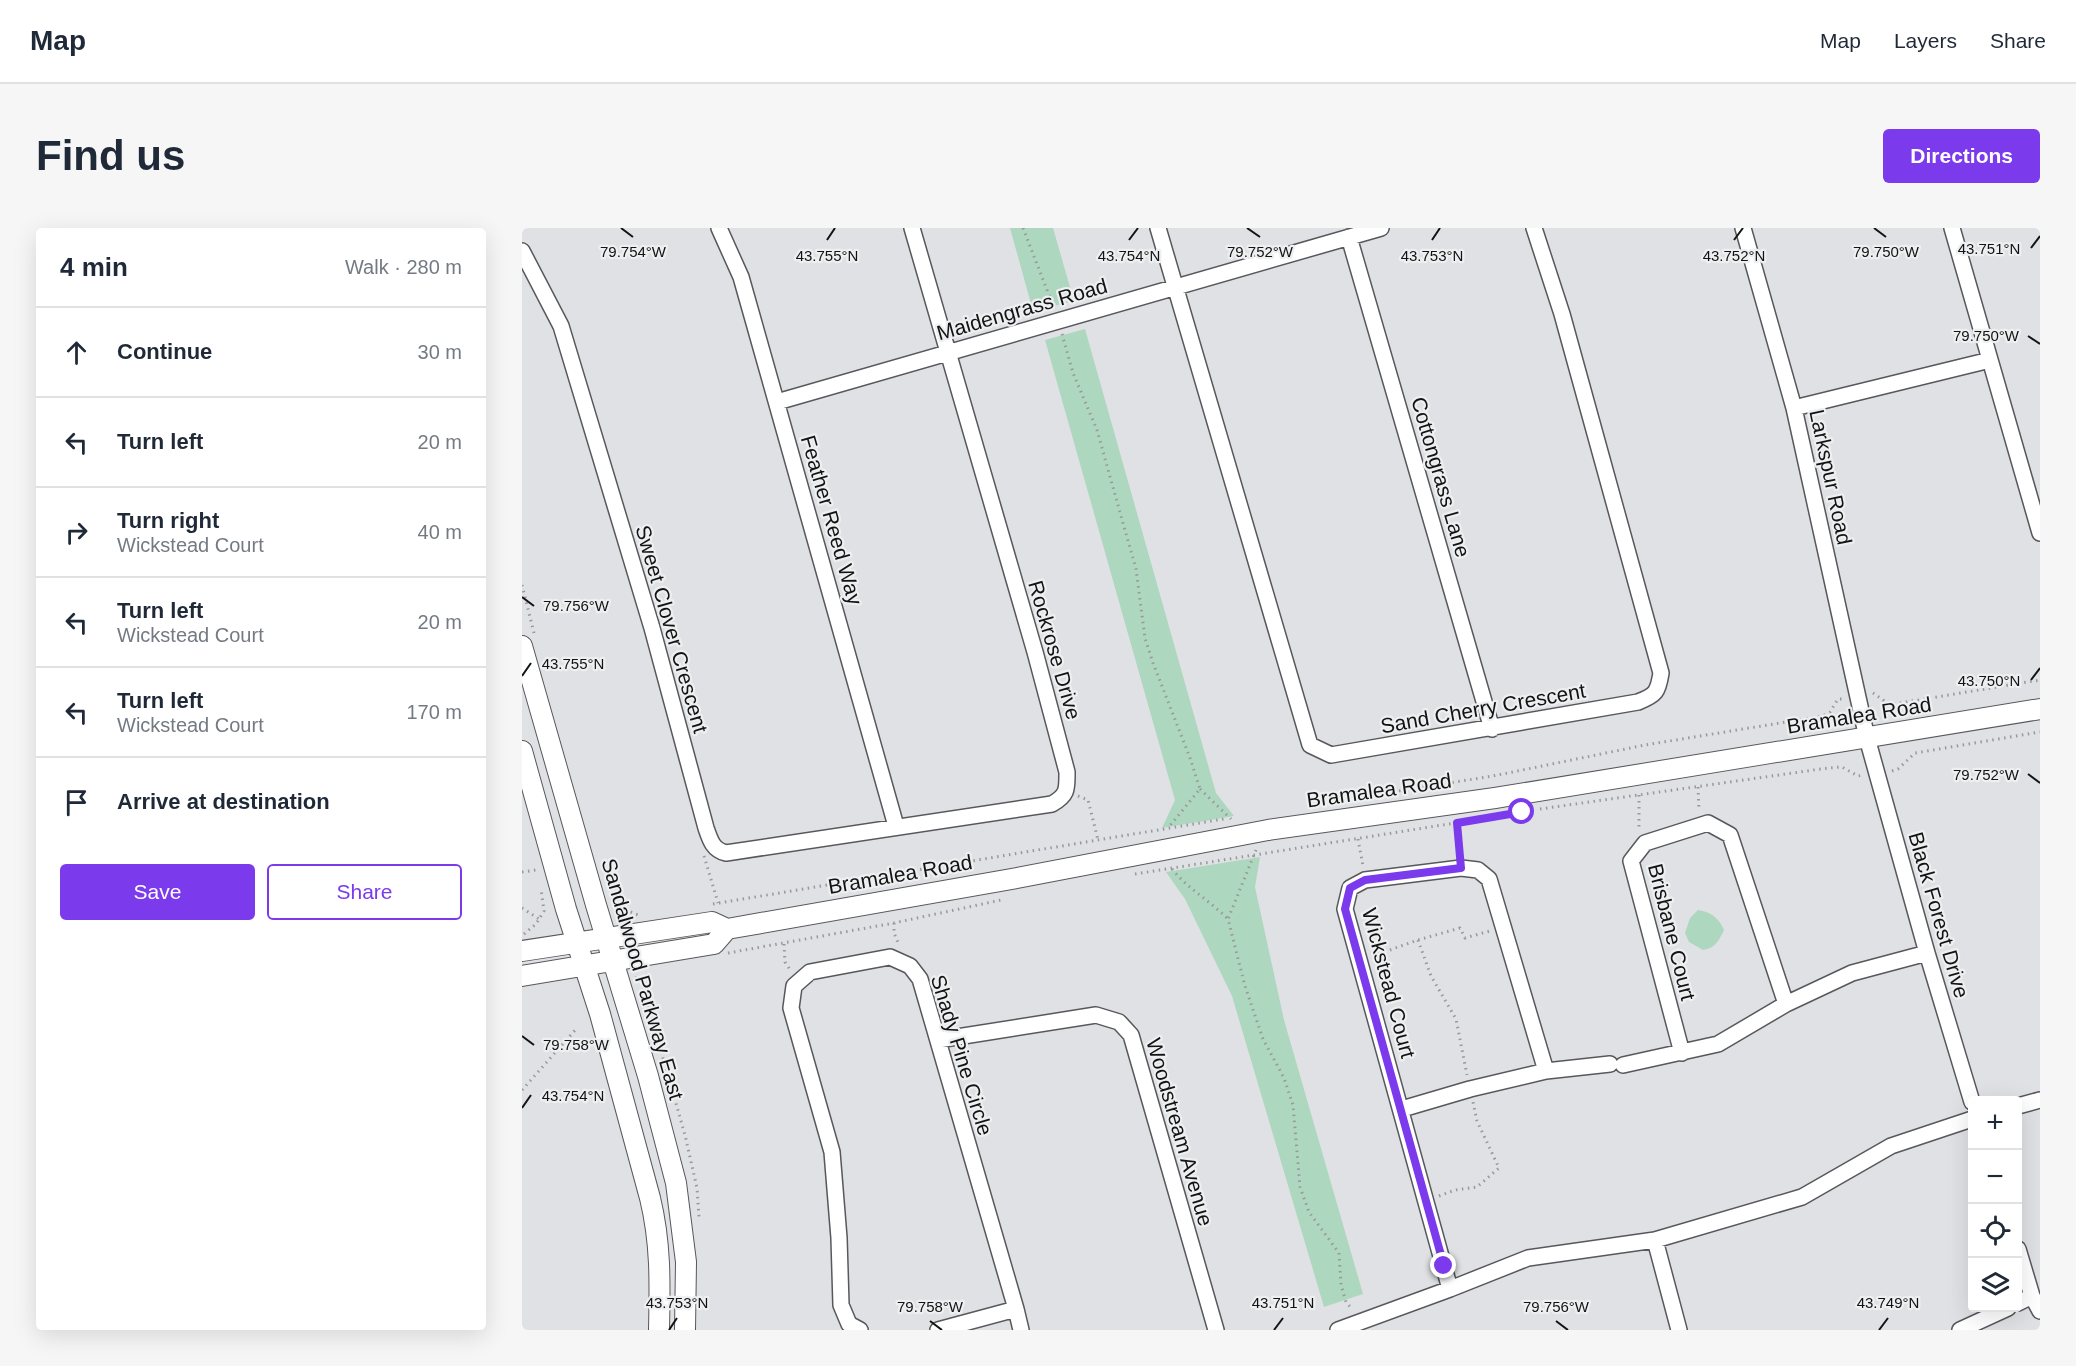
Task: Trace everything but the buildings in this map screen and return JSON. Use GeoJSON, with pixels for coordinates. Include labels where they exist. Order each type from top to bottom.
{"type":"FeatureCollection","features":[{"type":"Feature","properties":{"kind":"main road","name":"Sandalwood Parkway East"},"geometry":{"type":"LineString","coordinates":[[522,646],[648,1076],[676,1183],[686,1262],[685,1330]]}},
{"type":"Feature","properties":{"kind":"main road","name":"Bramalea Road"},"geometry":{"type":"LineString","coordinates":[[522,951],[712,922],[727,929],[1017,878],[1157,850],[1244,826],[1268,830],[1495,798],[2040,709]]}},
{"type":"Feature","properties":{"kind":"main road"},"geometry":{"type":"LineString","coordinates":[[522,752],[566,909],[623,1093],[655,1219],[661,1262],[659,1330]]}},
{"type":"Feature","properties":{"kind":"main road","name":"Bramalea Road"},"geometry":{"type":"LineString","coordinates":[[522,976],[714,944],[727,929]]}},
{"type":"Feature","properties":{"kind":"street","name":"Feather Reed Way"},"geometry":{"type":"LineString","coordinates":[[719,228],[741,277],[896,826]]}},
{"type":"Feature","properties":{"kind":"street","name":"Rockrose Drive"},"geometry":{"type":"LineString","coordinates":[[912,228],[1065,761],[1066,792]]}},
{"type":"Feature","properties":{"kind":"street","name":"Sand Cherry Crescent"},"geometry":{"type":"LineString","coordinates":[[1158,228],[1310,745],[1331,755],[1638,702],[1651,697],[1659,688],[1661,673],[1562,314],[1534,228]]}},
{"type":"Feature","properties":{"kind":"street","name":"Maidengrass Road"},"geometry":{"type":"LineString","coordinates":[[777,402],[1381,228]]}},
{"type":"Feature","properties":{"kind":"street","name":"Larkspur Road"},"geometry":{"type":"LineString","coordinates":[[1743,228],[1794,408],[1867,738]]}},
{"type":"Feature","properties":{"kind":"street"},"geometry":{"type":"LineString","coordinates":[[1952,228],[2040,533]]}},
{"type":"Feature","properties":{"kind":"street","name":"Cottongrass Lane"},"geometry":{"type":"LineString","coordinates":[[1349,237],[1492,729]]}},
{"type":"Feature","properties":{"kind":"street","name":"Sweet Clover Crescent"},"geometry":{"type":"LineString","coordinates":[[522,250],[561,326],[652,628],[711,842]]}},
{"type":"Feature","properties":{"kind":"street"},"geometry":{"type":"LineString","coordinates":[[1794,408],[1990,360]]}},
{"type":"Feature","properties":{"kind":"street","name":"Black Forest Drive"},"geometry":{"type":"LineString","coordinates":[[1867,738],[1927,953],[1970,1096]]}},
{"type":"Feature","properties":{"kind":"street"},"geometry":{"type":"LineString","coordinates":[[711,842],[718,851],[726,853],[1052,804],[1062,798],[1066,792]]}},
{"type":"Feature","properties":{"kind":"street"},"geometry":{"type":"LineString","coordinates":[[1700,825],[1708,823],[1730,835],[1786,1004]]}},
{"type":"Feature","properties":{"kind":"street","name":"Brisbane Court"},"geometry":{"type":"LineString","coordinates":[[1682,1053],[1631,861],[1644,843],[1700,825]]}},
{"type":"Feature","properties":{"kind":"street","name":"Wickstead Court"},"geometry":{"type":"LineString","coordinates":[[1450,1289],[1345,909],[1350,888],[1365,880],[1461,868],[1478,870],[1489,879],[1546,1071]]}},
{"type":"Feature","properties":{"kind":"street"},"geometry":{"type":"LineString","coordinates":[[1402,1109],[1470,1089],[1546,1071],[1617,1064],[1682,1053],[1718,1044],[1786,1004],[1852,973],[1927,953]]}},
{"type":"Feature","properties":{"kind":"street","name":"Shady Pine Circle"},"geometry":{"type":"LineString","coordinates":[[798,983],[810,972],[890,957],[910,966],[920,979],[1022,1330]]}},
{"type":"Feature","properties":{"kind":"street"},"geometry":{"type":"LineString","coordinates":[[798,983],[795,986],[791,1008],[832,1152],[839,1238],[841,1305],[849,1324],[860,1330]]}},
{"type":"Feature","properties":{"kind":"street","name":"Woodstream Avenue"},"geometry":{"type":"LineString","coordinates":[[938,1040],[1096,1016],[1119,1022],[1131,1035],[1216,1330]]}},
{"type":"Feature","properties":{"kind":"street"},"geometry":{"type":"LineString","coordinates":[[2022,1105],[2040,1100]]}},
{"type":"Feature","properties":{"kind":"street"},"geometry":{"type":"LineString","coordinates":[[1338,1330],[1528,1258],[1656,1240],[1802,1197],[1891,1146],[1968,1120]]}},
{"type":"Feature","properties":{"kind":"street"},"geometry":{"type":"LineString","coordinates":[[1656,1240],[1679,1330]]}},
{"type":"Feature","properties":{"kind":"street"},"geometry":{"type":"LineString","coordinates":[[2021,1258],[2032,1296],[2040,1311]]}},
{"type":"Feature","properties":{"kind":"street"},"geometry":{"type":"LineString","coordinates":[[2022,1301],[2032,1296]]}},
{"type":"Feature","properties":{"kind":"street"},"geometry":{"type":"LineString","coordinates":[[938,1330],[1016,1309]]}},
{"type":"Feature","properties":{"kind":"street"},"geometry":{"type":"LineString","coordinates":[[1960,1330],[1999,1312]]}},
{"type":"Feature","properties":{"kind":"path"},"geometry":{"type":"LineString","coordinates":[[1023,228],[1059,321],[1073,373],[1097,430],[1136,569],[1145,638],[1153,663],[1200,789],[1230,819],[1244,826]]}},
{"type":"Feature","properties":{"kind":"path"},"geometry":{"type":"LineString","coordinates":[[1312,805],[1493,776],[1645,745],[1823,716],[1835,706],[1838,699],[1872,693],[1894,704],[2040,680]]}},
{"type":"Feature","properties":{"kind":"path"},"geometry":{"type":"LineString","coordinates":[[1534,810],[1828,768],[1842,767],[1858,776],[1878,774],[1898,770],[1915,753],[2040,732]]}},
{"type":"Feature","properties":{"kind":"path"},"geometry":{"type":"LineString","coordinates":[[1698,787],[1700,825]]}},
{"type":"Feature","properties":{"kind":"path"},"geometry":{"type":"LineString","coordinates":[[1167,829],[1200,789]]}},
{"type":"Feature","properties":{"kind":"path"},"geometry":{"type":"LineString","coordinates":[[1066,792],[1088,800],[1098,840]]}},
{"type":"Feature","properties":{"kind":"path"},"geometry":{"type":"LineString","coordinates":[[1640,795],[1640,830],[1644,843]]}},
{"type":"Feature","properties":{"kind":"path"},"geometry":{"type":"LineString","coordinates":[[1126,876],[1490,817]]}},
{"type":"Feature","properties":{"kind":"path"},"geometry":{"type":"LineString","coordinates":[[707,905],[1230,819],[1244,826]]}},
{"type":"Feature","properties":{"kind":"path"},"geometry":{"type":"LineString","coordinates":[[1457,823],[1461,868]]}},
{"type":"Feature","properties":{"kind":"path"},"geometry":{"type":"LineString","coordinates":[[1228,920],[1243,886],[1252,856],[1268,830]]}},
{"type":"Feature","properties":{"kind":"path"},"geometry":{"type":"LineString","coordinates":[[1358,839],[1365,880]]}},
{"type":"Feature","properties":{"kind":"path"},"geometry":{"type":"LineString","coordinates":[[711,842],[702,851],[718,903]]}},
{"type":"Feature","properties":{"kind":"path"},"geometry":{"type":"LineString","coordinates":[[1157,850],[1178,876],[1213,904],[1228,920],[1245,986],[1263,1039],[1284,1078],[1293,1105],[1300,1187],[1309,1212],[1339,1253],[1341,1285],[1346,1302],[1363,1321]]}},
{"type":"Feature","properties":{"kind":"path"},"geometry":{"type":"LineString","coordinates":[[522,872],[536,870]]}},
{"type":"Feature","properties":{"kind":"path"},"geometry":{"type":"LineString","coordinates":[[717,955],[894,923],[1011,897]]}},
{"type":"Feature","properties":{"kind":"path"},"geometry":{"type":"LineString","coordinates":[[610,903],[640,916]]}},
{"type":"Feature","properties":{"kind":"path"},"geometry":{"type":"LineString","coordinates":[[522,908],[539,919]]}},
{"type":"Feature","properties":{"kind":"path"},"geometry":{"type":"LineString","coordinates":[[625,911],[627,916]]}},
{"type":"Feature","properties":{"kind":"path"},"geometry":{"type":"LineString","coordinates":[[522,934],[544,912]]}},
{"type":"Feature","properties":{"kind":"path"},"geometry":{"type":"LineString","coordinates":[[1360,960],[1460,928],[1465,938],[1504,928]]}},
{"type":"Feature","properties":{"kind":"path"},"geometry":{"type":"LineString","coordinates":[[1418,940],[1431,976],[1456,1019],[1477,1121],[1499,1168],[1478,1187],[1455,1190],[1427,1201]]}},
{"type":"Feature","properties":{"kind":"path"},"geometry":{"type":"LineString","coordinates":[[784,944],[785,962],[798,983]]}},
{"type":"Feature","properties":{"kind":"path"},"geometry":{"type":"LineString","coordinates":[[640,978],[645,977],[652,968]]}},
{"type":"Feature","properties":{"kind":"path"},"geometry":{"type":"LineString","coordinates":[[522,1090],[577,1028]]}},
{"type":"Feature","properties":{"kind":"green space"},"geometry":{"type":"Polygon","coordinates":[[[1010,228],[1053,228],[1074,301],[1033,311],[1010,228]]]}},
{"type":"Feature","properties":{"kind":"green space"},"geometry":{"type":"Polygon","coordinates":[[[1085,329],[1216,793],[1234,816],[1162,828],[1175,800],[1045,340],[1085,329]]]}},
{"type":"Feature","properties":{"kind":"green space"},"geometry":{"type":"Polygon","coordinates":[[[1260,857],[1255,887],[1284,1020],[1363,1294],[1324,1307],[1232,996],[1185,899],[1166,872],[1260,857]]]}},
{"type":"Feature","properties":{"kind":"green space"},"geometry":{"type":"Polygon","coordinates":[[[1698,910],[1714,916],[1724,930],[1714,945],[1703,950],[1689,942],[1685,933],[1690,918],[1698,910]]]}},
{"type":"Feature","properties":{"kind":"route"},"geometry":{"type":"LineString","coordinates":[[1444,1266],[1345,909],[1350,888],[1365,880],[1461,868],[1457,823],[1522,812]]}}]}
